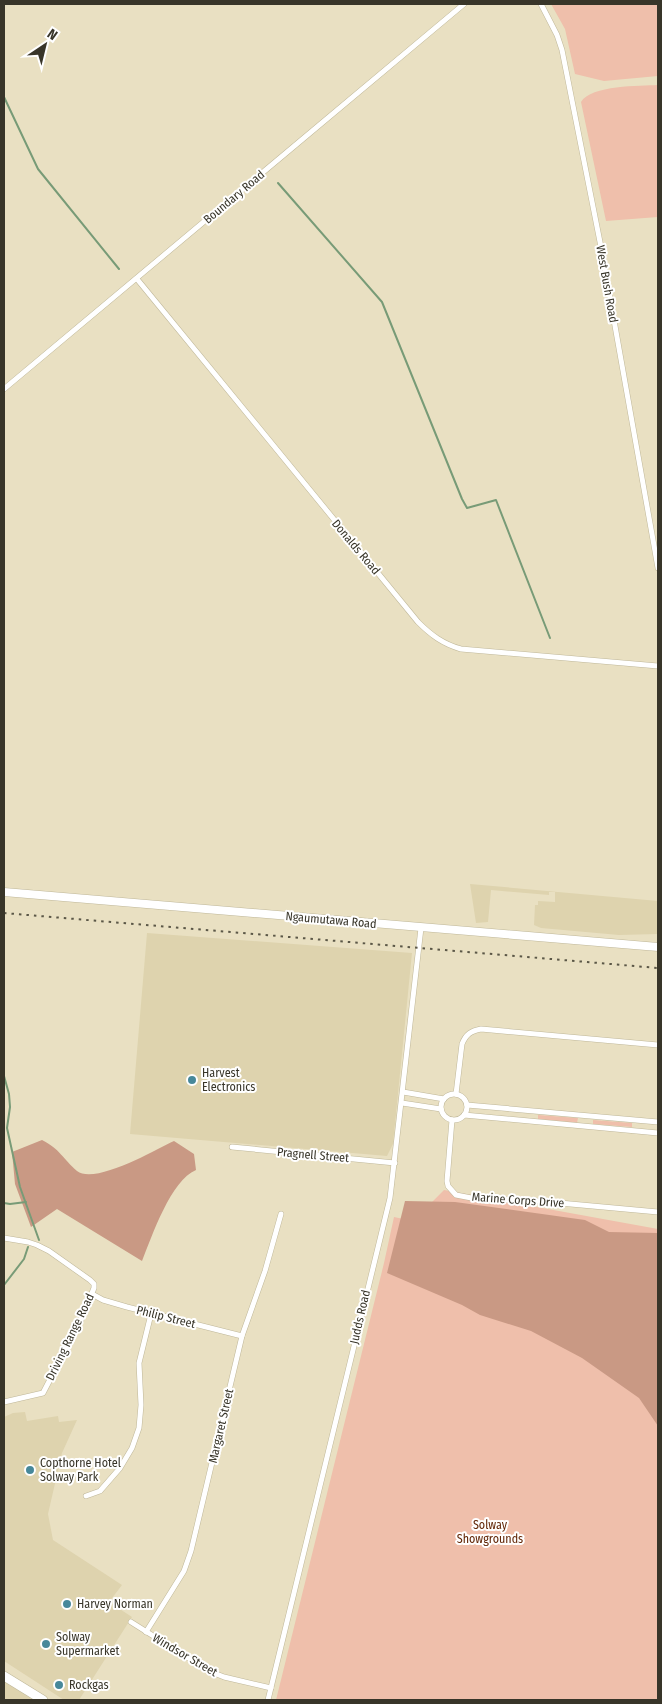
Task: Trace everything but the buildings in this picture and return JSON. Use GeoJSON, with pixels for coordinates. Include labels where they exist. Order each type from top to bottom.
{"type":"FeatureCollection","features":[{"type":"Feature","properties":{"kind":"highway"},"geometry":{"type":"LineString","coordinates":[[4,1676],[43,1700]]}},
{"type":"Feature","properties":{"kind":"main road","name":"Ngaumutawa Road"},"geometry":{"type":"LineString","coordinates":[[4,892],[658,947]]}},
{"type":"Feature","properties":{"kind":"street","name":"Boundary Road"},"geometry":{"type":"LineString","coordinates":[[4,389],[464,4]]}},
{"type":"Feature","properties":{"kind":"street","name":"West Bush Road"},"geometry":{"type":"LineString","coordinates":[[541,4],[557,35],[562,50],[603,257],[657,553],[658,568]]}},
{"type":"Feature","properties":{"kind":"street","name":"Donalds Road"},"geometry":{"type":"LineString","coordinates":[[137,279],[418,622],[432,635],[446,645],[461,649],[658,666]]}},
{"type":"Feature","properties":{"kind":"street","name":"Judds Road"},"geometry":{"type":"LineString","coordinates":[[268,1700],[390,1198],[421,928]]}},
{"type":"Feature","properties":{"kind":"street"},"geometry":{"type":"LineString","coordinates":[[456,1094],[462,1044],[464,1038],[473,1030],[481,1029],[658,1045]]}},
{"type":"Feature","properties":{"kind":"street"},"geometry":{"type":"LineString","coordinates":[[403,1092],[444,1099]]}},
{"type":"Feature","properties":{"kind":"street"},"geometry":{"type":"LineString","coordinates":[[464,1116],[467,1105],[464,1099],[456,1094],[449,1095],[444,1099],[441,1109],[445,1116],[452,1120],[464,1116],[658,1133]]}},
{"type":"Feature","properties":{"kind":"street"},"geometry":{"type":"LineString","coordinates":[[402,1104],[441,1109]]}},
{"type":"Feature","properties":{"kind":"street"},"geometry":{"type":"LineString","coordinates":[[467,1105],[658,1122]]}},
{"type":"Feature","properties":{"kind":"street"},"geometry":{"type":"LineString","coordinates":[[530,1122],[531,1112]]}},
{"type":"Feature","properties":{"kind":"street"},"geometry":{"type":"LineString","coordinates":[[584,1127],[586,1116]]}},
{"type":"Feature","properties":{"kind":"street","name":"Marine Corps Drive"},"geometry":{"type":"LineString","coordinates":[[452,1120],[447,1181],[448,1186],[456,1195],[487,1201],[516,1199],[658,1212]]}},
{"type":"Feature","properties":{"kind":"street"},"geometry":{"type":"LineString","coordinates":[[640,1121],[640,1131]]}},
{"type":"Feature","properties":{"kind":"street","name":"Pragnell Street"},"geometry":{"type":"LineString","coordinates":[[232,1148],[395,1163]]}},
{"type":"Feature","properties":{"kind":"street","name":"Margaret Street"},"geometry":{"type":"LineString","coordinates":[[146,1632],[184,1571],[191,1551],[242,1336],[265,1271],[281,1214]]}},
{"type":"Feature","properties":{"kind":"street","name":"Driving Range Road"},"geometry":{"type":"LineString","coordinates":[[4,1238],[28,1242],[48,1251],[94,1284],[92,1294],[63,1356],[43,1393],[4,1402]]}},
{"type":"Feature","properties":{"kind":"street","name":"Philip Street"},"geometry":{"type":"LineString","coordinates":[[92,1294],[103,1300],[151,1314],[172,1317],[242,1336]]}},
{"type":"Feature","properties":{"kind":"street"},"geometry":{"type":"LineString","coordinates":[[86,1496],[100,1491],[120,1468],[132,1448],[139,1428],[141,1405],[139,1363],[151,1314]]}},
{"type":"Feature","properties":{"kind":"street","name":"Windsor Street"},"geometry":{"type":"LineString","coordinates":[[131,1622],[208,1671],[224,1677],[271,1688]]}},
{"type":"Feature","properties":{"kind":"shaded area"},"geometry":{"type":"Polygon","coordinates":[[[470,884],[658,901],[658,934],[619,935],[541,928],[534,925],[535,905],[538,905],[538,901],[555,902],[555,892],[549,892],[549,895],[491,890],[488,922],[476,923],[470,884]]]}},
{"type":"Feature","properties":{"kind":"shaded area"},"geometry":{"type":"Polygon","coordinates":[[[147,933],[412,953],[393,1144],[387,1156],[130,1134],[147,933]]]}},
{"type":"Feature","properties":{"kind":"shaded area"},"geometry":{"type":"Polygon","coordinates":[[[42,1140],[48,1143],[77,1171],[86,1174],[111,1170],[125,1165],[174,1141],[194,1154],[196,1170],[178,1185],[163,1210],[142,1261],[57,1209],[31,1227],[15,1184],[12,1152],[42,1140]]]}},
{"type":"Feature","properties":{"kind":"shaded area"},"geometry":{"type":"Polygon","coordinates":[[[405,1201],[455,1202],[585,1220],[609,1232],[658,1233],[658,1426],[639,1398],[582,1358],[531,1331],[480,1315],[462,1305],[387,1273],[405,1201]]]}},
{"type":"Feature","properties":{"kind":"shaded area"},"geometry":{"type":"Polygon","coordinates":[[[25,1412],[27,1421],[58,1416],[59,1422],[77,1420],[62,1453],[48,1514],[53,1540],[122,1585],[109,1602],[132,1617],[79,1700],[64,1700],[4,1661],[4,1417],[13,1413],[25,1412]]]}},
{"type":"Feature","properties":{"kind":"shaded area"},"geometry":{"type":"Polygon","coordinates":[[[4,1681],[33,1700],[4,1700],[4,1681]]]}},
{"type":"Feature","properties":{"kind":"green space"},"geometry":{"type":"Polygon","coordinates":[[[551,4],[658,4],[658,76],[604,81],[575,74],[565,29],[551,4]]]}},
{"type":"Feature","properties":{"kind":"green space"},"geometry":{"type":"Polygon","coordinates":[[[658,85],[658,217],[606,221],[581,102],[586,96],[605,89],[658,85]]]}},
{"type":"Feature","properties":{"kind":"green space"},"geometry":{"type":"Polygon","coordinates":[[[538,1115],[578,1118],[577,1123],[538,1119],[538,1115]]]}},
{"type":"Feature","properties":{"kind":"green space"},"geometry":{"type":"Polygon","coordinates":[[[593,1120],[632,1123],[632,1127],[593,1124],[593,1120]]]}},
{"type":"Feature","properties":{"kind":"green space","name":"Solway Showgrounds"},"geometry":{"type":"Polygon","coordinates":[[[444,1190],[658,1229],[658,1700],[276,1700],[394,1217],[427,1224],[431,1203],[444,1190]]]}},
{"type":"Feature","properties":{"kind":"waterway"},"geometry":{"type":"LineString","coordinates":[[4,97],[38,169],[119,269]]}},
{"type":"Feature","properties":{"kind":"waterway"},"geometry":{"type":"LineString","coordinates":[[278,183],[382,302],[462,499],[467,508],[496,500],[550,638]]}},
{"type":"Feature","properties":{"kind":"waterway"},"geometry":{"type":"LineString","coordinates":[[4,1076],[10,1107],[7,1128],[20,1187],[39,1240]]}},
{"type":"Feature","properties":{"kind":"waterway"},"geometry":{"type":"LineString","coordinates":[[4,1203],[26,1202]]}},
{"type":"Feature","properties":{"kind":"waterway"},"geometry":{"type":"LineString","coordinates":[[4,1285],[24,1259],[28,1247]]}},
{"type":"Feature","properties":{"kind":"railway"},"geometry":{"type":"LineString","coordinates":[[4,913],[658,968]]}},
{"type":"Feature","properties":{"kind":"place","name":"Harvest Electronics"},"geometry":{"type":"Point","coordinates":[192,1080]}},
{"type":"Feature","properties":{"kind":"place","name":"Copthorne Hotel Solway Park"},"geometry":{"type":"Point","coordinates":[30,1470]}},
{"type":"Feature","properties":{"kind":"place","name":"Harvey Norman"},"geometry":{"type":"Point","coordinates":[67,1604]}},
{"type":"Feature","properties":{"kind":"place","name":"Solway Supermarket"},"geometry":{"type":"Point","coordinates":[46,1644]}},
{"type":"Feature","properties":{"kind":"place","name":"Rockgas"},"geometry":{"type":"Point","coordinates":[59,1685]}}]}
